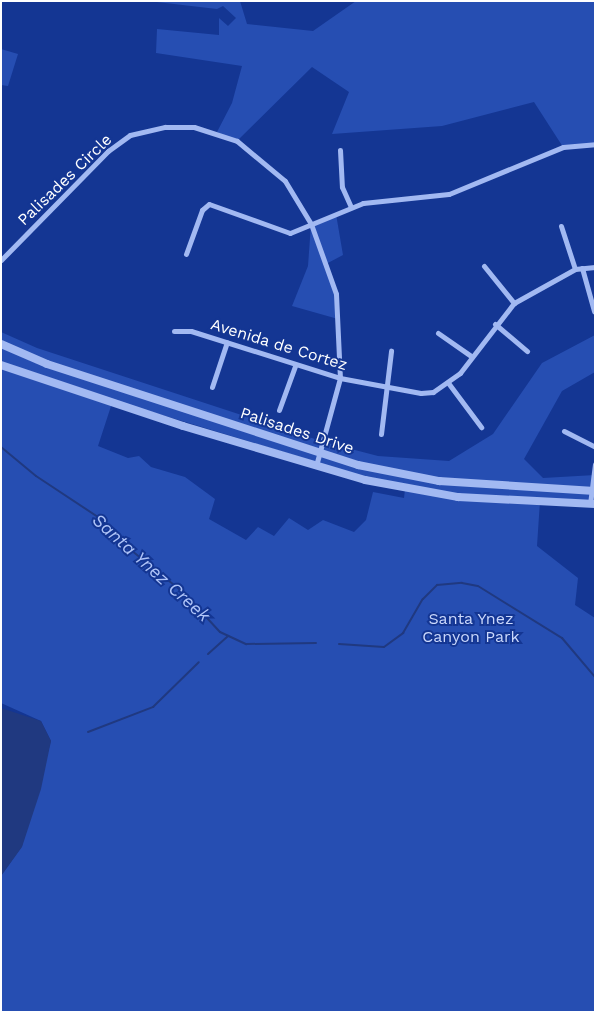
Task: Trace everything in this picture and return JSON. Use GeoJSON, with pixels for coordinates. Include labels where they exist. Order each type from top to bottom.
{"type":"FeatureCollection","features":[{"type":"Feature","properties":{"kind":"street","name":"Palisades Circle"},"geometry":{"type":"LineString","coordinates":[[1,260],[108,151],[130,135],[165,127],[194,127],[237,141],[285,180],[311,224],[336,294],[340,378],[316,466]]}},
{"type":"Feature","properties":{"kind":"street"},"geometry":{"type":"LineString","coordinates":[[186,254],[202,210],[209,204],[290,233],[351,208],[449,194],[563,147],[595,144]]}},
{"type":"Feature","properties":{"kind":"street"},"geometry":{"type":"LineString","coordinates":[[340,150],[342,187],[351,208]]}},
{"type":"Feature","properties":{"kind":"street"},"geometry":{"type":"LineString","coordinates":[[561,226],[575,269]]}},
{"type":"Feature","properties":{"kind":"street"},"geometry":{"type":"LineString","coordinates":[[484,266],[514,304]]}},
{"type":"Feature","properties":{"kind":"street"},"geometry":{"type":"LineString","coordinates":[[481,427],[449,384],[495,324],[514,304],[575,269],[595,267]]}},
{"type":"Feature","properties":{"kind":"street"},"geometry":{"type":"LineString","coordinates":[[582,268],[594,311]]}},
{"type":"Feature","properties":{"kind":"street"},"geometry":{"type":"LineString","coordinates":[[495,324],[527,351]]}},
{"type":"Feature","properties":{"kind":"street","name":"Avenida de Cortez"},"geometry":{"type":"LineString","coordinates":[[174,331],[191,331],[295,366],[388,388],[421,394],[449,384]]}},
{"type":"Feature","properties":{"kind":"street"},"geometry":{"type":"LineString","coordinates":[[438,333],[472,356]]}},
{"type":"Feature","properties":{"kind":"street"},"geometry":{"type":"LineString","coordinates":[[212,387],[227,342]]}},
{"type":"Feature","properties":{"kind":"street","name":"Palisades Drive"},"geometry":{"type":"LineString","coordinates":[[1,344],[47,364],[321,453],[412,477],[593,491]]}},
{"type":"Feature","properties":{"kind":"street"},"geometry":{"type":"LineString","coordinates":[[381,434],[391,351]]}},
{"type":"Feature","properties":{"kind":"street","name":"Palisades Drive"},"geometry":{"type":"LineString","coordinates":[[1,366],[316,466],[410,490],[593,504]]}},
{"type":"Feature","properties":{"kind":"street"},"geometry":{"type":"LineString","coordinates":[[279,410],[295,366]]}},
{"type":"Feature","properties":{"kind":"street"},"geometry":{"type":"LineString","coordinates":[[564,431],[595,447]]}},
{"type":"Feature","properties":{"kind":"street"},"geometry":{"type":"LineString","coordinates":[[593,504],[595,464]]}},
{"type":"Feature","properties":{"kind":"street"},"geometry":{"type":"LineString","coordinates":[[410,490],[412,477]]}},
{"type":"Feature","properties":{"kind":"green space"},"geometry":{"type":"Polygon","coordinates":[[[148,1],[240,1],[247,24],[313,31],[356,1],[595,1],[595,144],[563,147],[534,102],[442,126],[332,134],[349,92],[312,67],[237,141],[217,132],[232,103],[242,66],[156,53],[157,29],[219,35],[219,18],[228,26],[236,18],[223,6],[217,9],[148,1]]]}},
{"type":"Feature","properties":{"kind":"green space"},"geometry":{"type":"Polygon","coordinates":[[[1,49],[18,54],[8,86],[1,85],[1,49]]]}},
{"type":"Feature","properties":{"kind":"green space"},"geometry":{"type":"Polygon","coordinates":[[[336,214],[343,255],[326,264],[336,294],[338,319],[292,306],[308,266],[311,224],[336,214]]]}},
{"type":"Feature","properties":{"kind":"green space","name":"Santa Ynez Canyon Park"},"geometry":{"type":"Polygon","coordinates":[[[1,332],[37,348],[324,442],[378,456],[449,461],[493,434],[542,363],[595,335],[595,372],[562,391],[524,459],[543,478],[595,475],[595,504],[540,501],[537,546],[578,578],[575,605],[595,618],[595,1012],[1,1012],[1,876],[22,846],[51,741],[41,721],[1,703],[1,332]],[[113,400],[98,446],[128,458],[139,456],[151,467],[185,477],[215,499],[209,519],[246,540],[258,527],[274,536],[289,518],[308,530],[323,520],[354,532],[366,520],[373,492],[404,498],[405,489],[113,400]]]}},
{"type":"Feature","properties":{"kind":"shaded area"},"geometry":{"type":"Polygon","coordinates":[[[1,708],[41,721],[51,741],[41,789],[22,847],[1,876],[1,708]]]}},
{"type":"Feature","properties":{"kind":"waterway","name":"Santa Ynez Creek"},"geometry":{"type":"LineString","coordinates":[[1,447],[36,476],[104,521],[121,542],[184,593],[220,632],[246,644],[316,643]]}},
{"type":"Feature","properties":{"kind":"waterway","name":"Santa Ynez Creek"},"geometry":{"type":"LineString","coordinates":[[339,644],[384,647],[403,633],[423,599],[437,585],[462,583],[478,586],[562,638],[595,677]]}},
{"type":"Feature","properties":{"kind":"waterway"},"geometry":{"type":"LineString","coordinates":[[208,654],[228,636]]}},
{"type":"Feature","properties":{"kind":"waterway"},"geometry":{"type":"LineString","coordinates":[[88,732],[153,707],[199,662]]}}]}
